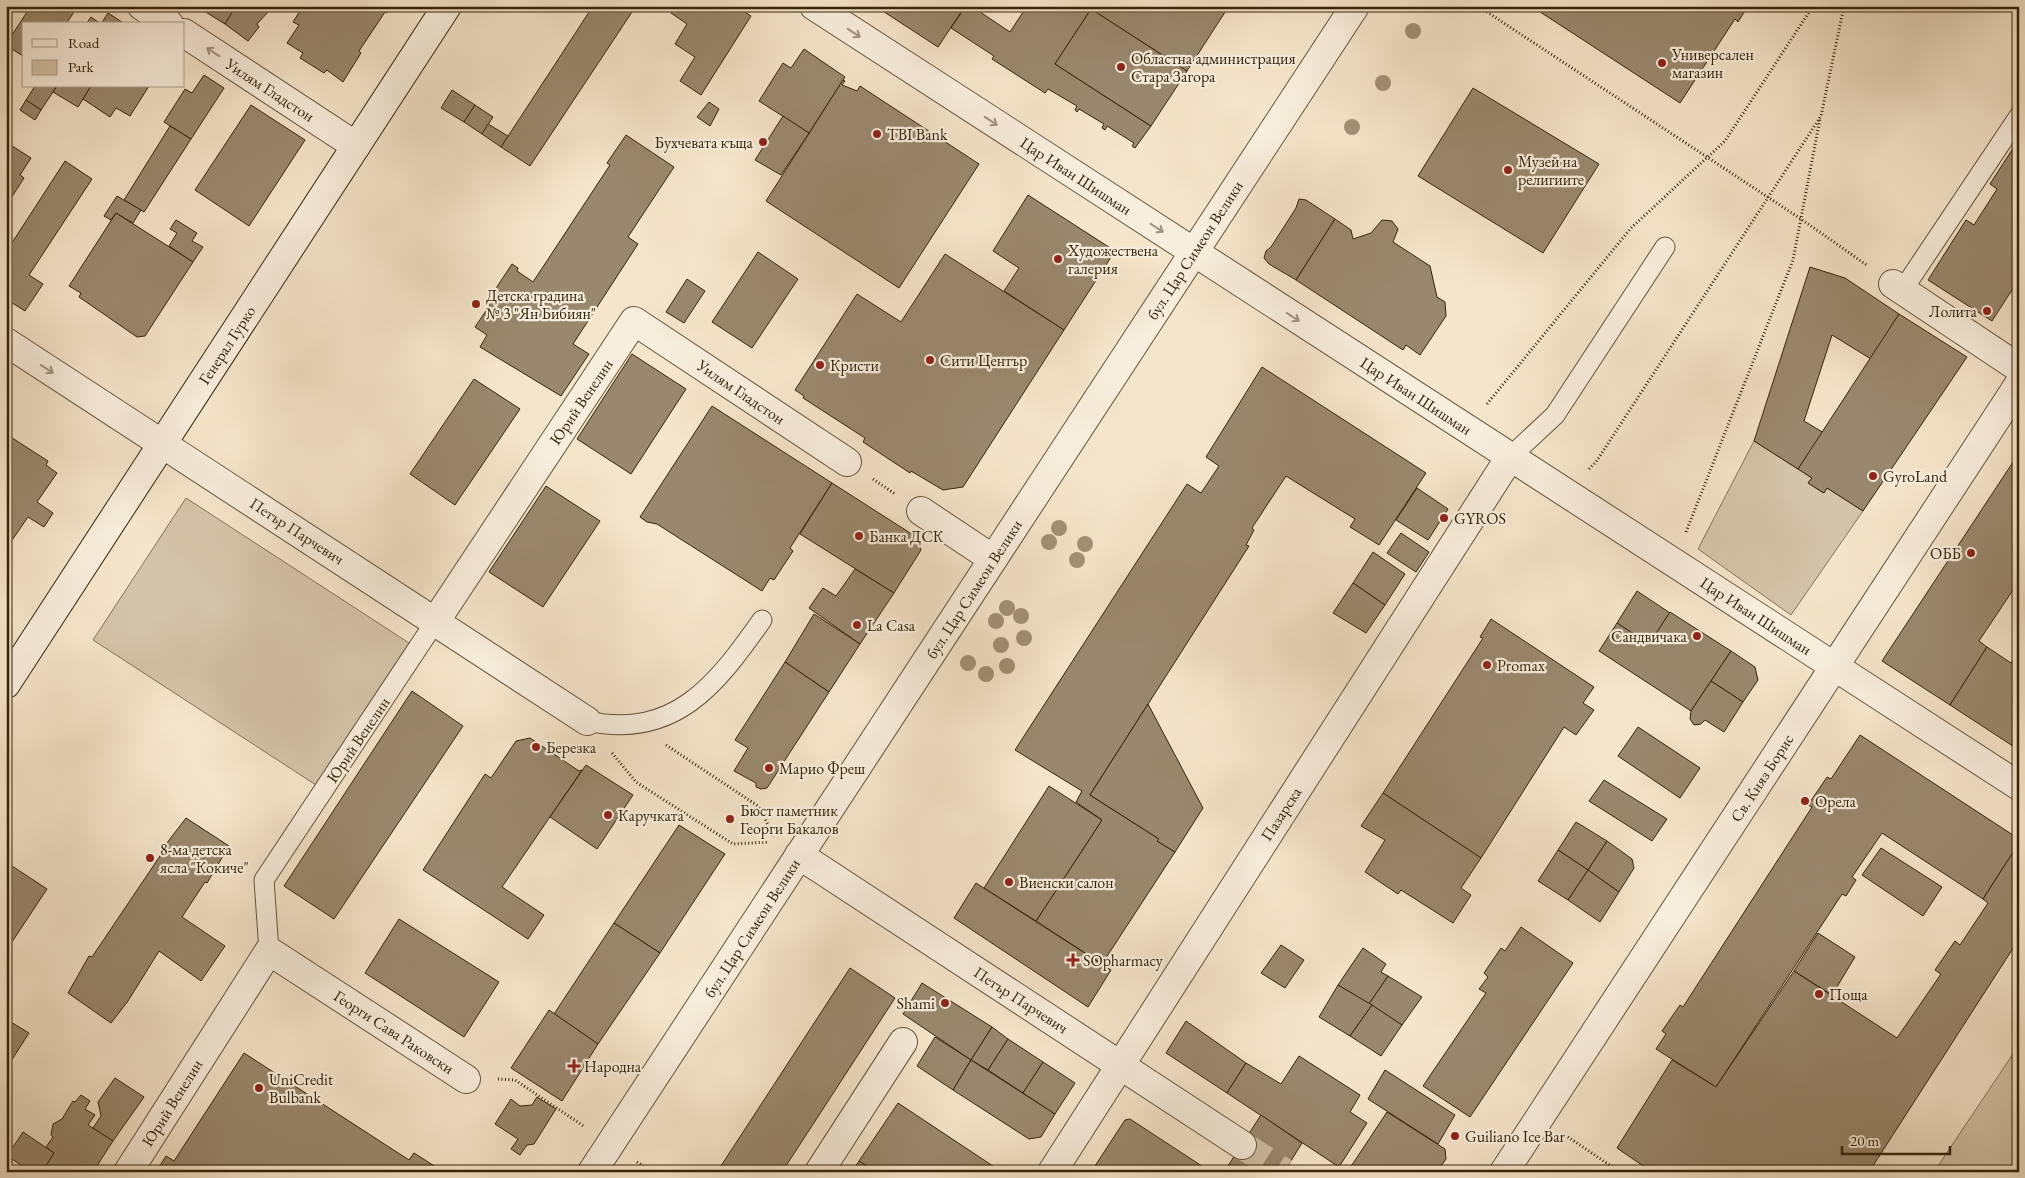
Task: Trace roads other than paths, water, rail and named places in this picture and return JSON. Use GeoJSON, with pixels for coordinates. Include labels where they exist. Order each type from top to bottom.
{"type":"FeatureCollection","features":[{"type":"Feature","properties":{"kind":"street"},"geometry":{"type":"LineString","coordinates":[[142,6],[166,22]]}},
{"type":"Feature","properties":{"kind":"street","name":"Генерал Гурко"},"geometry":{"type":"LineString","coordinates":[[6,684],[447,6]]}},
{"type":"Feature","properties":{"kind":"street","name":"Цар Иван Шишман"},"geometry":{"type":"LineString","coordinates":[[814,6],[2019,786]]}},
{"type":"Feature","properties":{"kind":"street","name":"бул. Цар Симеон Велики"},"geometry":{"type":"LineString","coordinates":[[592,1172],[1355,6]]}},
{"type":"Feature","properties":{"kind":"street","name":"Уилям Гладстон"},"geometry":{"type":"LineString","coordinates":[[185,35],[356,146]]}},
{"type":"Feature","properties":{"kind":"street"},"geometry":{"type":"LineString","coordinates":[[1898,287],[2019,368]]}},
{"type":"Feature","properties":{"kind":"street","name":"Уилям Гладстон"},"geometry":{"type":"LineString","coordinates":[[634,322],[847,462]]}},
{"type":"Feature","properties":{"kind":"street","name":"Юрий Венелин"},"geometry":{"type":"LineString","coordinates":[[435,622],[634,322]]}},
{"type":"Feature","properties":{"kind":"street","name":"Петър Парчевич"},"geometry":{"type":"LineString","coordinates":[[6,342],[587,721]]}},
{"type":"Feature","properties":{"kind":"street","name":"Св. Княз Борис"},"geometry":{"type":"LineString","coordinates":[[1504,1172],[2019,384]]}},
{"type":"Feature","properties":{"kind":"street","name":"Пазарска"},"geometry":{"type":"LineString","coordinates":[[1052,1172],[1510,457]]}},
{"type":"Feature","properties":{"kind":"street"},"geometry":{"type":"LineString","coordinates":[[921,510],[993,559]]}},
{"type":"Feature","properties":{"kind":"street","name":"Петър Парчевич"},"geometry":{"type":"LineString","coordinates":[[800,855],[1242,1144]]}},
{"type":"Feature","properties":{"kind":"street","name":"Юрий Венелин"},"geometry":{"type":"LineString","coordinates":[[128,1172],[268,950]]}},
{"type":"Feature","properties":{"kind":"street","name":"Георги Сава Раковски"},"geometry":{"type":"LineString","coordinates":[[268,950],[466,1079]]}},
{"type":"Feature","properties":{"kind":"street"},"geometry":{"type":"LineString","coordinates":[[819,1172],[903,1042]]}},
{"type":"Feature","properties":{"kind":"lane"},"geometry":{"type":"LineString","coordinates":[[1898,287],[2019,116]]}},
{"type":"Feature","properties":{"kind":"lane"},"geometry":{"type":"LineString","coordinates":[[1510,457],[1555,415],[1665,247]]}},
{"type":"Feature","properties":{"kind":"lane"},"geometry":{"type":"LineString","coordinates":[[587,721],[604,725],[642,722],[678,710],[696,700],[731,664],[762,620]]}},
{"type":"Feature","properties":{"kind":"lane","name":"Юрий Венелин"},"geometry":{"type":"LineString","coordinates":[[268,950],[264,880],[435,622]]}},
{"type":"Feature","properties":{"kind":"tunnel"},"geometry":{"type":"LineString","coordinates":[[1242,1145],[1284,1172]]}},
{"type":"Feature","properties":{"kind":"place","name":"Универсален магазин"},"geometry":{"type":"Point","coordinates":[1662,63]}},
{"type":"Feature","properties":{"kind":"place","name":"Областна администрация Стара Загора"},"geometry":{"type":"Point","coordinates":[1121,67]}},
{"type":"Feature","properties":{"kind":"place","name":"TBI Bank"},"geometry":{"type":"Point","coordinates":[877,134]}},
{"type":"Feature","properties":{"kind":"place","name":"Бухчевата къща"},"geometry":{"type":"Point","coordinates":[763,142]}},
{"type":"Feature","properties":{"kind":"place","name":"Музей на религиите"},"geometry":{"type":"Point","coordinates":[1508,170]}},
{"type":"Feature","properties":{"kind":"place","name":"Художествена галерия"},"geometry":{"type":"Point","coordinates":[1058,259]}},
{"type":"Feature","properties":{"kind":"place","name":"Детска градина № 3 \"Ян Бибиян\""},"geometry":{"type":"Point","coordinates":[476,304]}},
{"type":"Feature","properties":{"kind":"place","name":"Лолита"},"geometry":{"type":"Point","coordinates":[1987,311]}},
{"type":"Feature","properties":{"kind":"place","name":"Сити Център"},"geometry":{"type":"Point","coordinates":[930,360]}},
{"type":"Feature","properties":{"kind":"place","name":"Кристи"},"geometry":{"type":"Point","coordinates":[820,365]}},
{"type":"Feature","properties":{"kind":"place","name":"GyroLand"},"geometry":{"type":"Point","coordinates":[1873,476]}},
{"type":"Feature","properties":{"kind":"place","name":"GYROS"},"geometry":{"type":"Point","coordinates":[1444,518]}},
{"type":"Feature","properties":{"kind":"place","name":"Банка ДСК"},"geometry":{"type":"Point","coordinates":[859,536]}},
{"type":"Feature","properties":{"kind":"place","name":"ОББ"},"geometry":{"type":"Point","coordinates":[1971,553]}},
{"type":"Feature","properties":{"kind":"place","name":"La Casa"},"geometry":{"type":"Point","coordinates":[857,625]}},
{"type":"Feature","properties":{"kind":"place","name":"Сандвичака"},"geometry":{"type":"Point","coordinates":[1697,636]}},
{"type":"Feature","properties":{"kind":"place","name":"Promax"},"geometry":{"type":"Point","coordinates":[1487,665]}},
{"type":"Feature","properties":{"kind":"place","name":"Березка"},"geometry":{"type":"Point","coordinates":[536,747]}},
{"type":"Feature","properties":{"kind":"place","name":"Марио Фреш"},"geometry":{"type":"Point","coordinates":[769,768]}},
{"type":"Feature","properties":{"kind":"place","name":"Орела"},"geometry":{"type":"Point","coordinates":[1805,801]}},
{"type":"Feature","properties":{"kind":"place","name":"Каручката"},"geometry":{"type":"Point","coordinates":[608,815]}},
{"type":"Feature","properties":{"kind":"place","name":"Бюст паметник Георги Бакалов"},"geometry":{"type":"Point","coordinates":[730,819]}},
{"type":"Feature","properties":{"kind":"place","name":"8-ма детска ясла \"Кокиче\""},"geometry":{"type":"Point","coordinates":[150,858]}},
{"type":"Feature","properties":{"kind":"place","name":"Виенски салон"},"geometry":{"type":"Point","coordinates":[1009,882]}},
{"type":"Feature","properties":{"kind":"place","name":"SOpharmacy"},"geometry":{"type":"Point","coordinates":[1073,960]}},
{"type":"Feature","properties":{"kind":"place","name":"Поща"},"geometry":{"type":"Point","coordinates":[1819,994]}},
{"type":"Feature","properties":{"kind":"place","name":"Shami"},"geometry":{"type":"Point","coordinates":[945,1003]}},
{"type":"Feature","properties":{"kind":"place","name":"Народна"},"geometry":{"type":"Point","coordinates":[574,1066]}},
{"type":"Feature","properties":{"kind":"place","name":"UniCredit Bulbank"},"geometry":{"type":"Point","coordinates":[259,1088]}},
{"type":"Feature","properties":{"kind":"place","name":"Guiliano Ice Bar"},"geometry":{"type":"Point","coordinates":[1455,1136]}}]}
